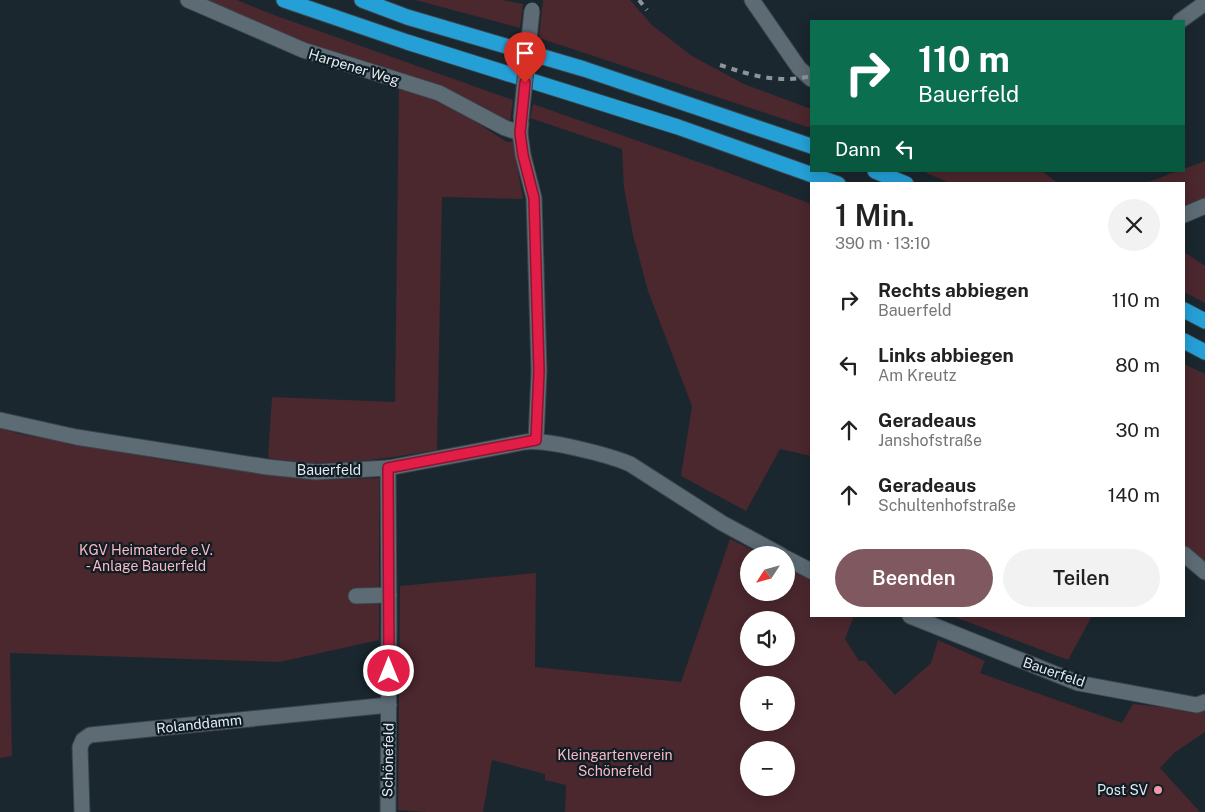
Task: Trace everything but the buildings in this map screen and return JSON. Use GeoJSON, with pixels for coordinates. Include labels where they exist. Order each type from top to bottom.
{"type":"FeatureCollection","features":[{"type":"Feature","properties":{"kind":"highway"},"geometry":{"type":"LineString","coordinates":[[284,0],[407,42],[678,127],[832,182]]}},
{"type":"Feature","properties":{"kind":"highway"},"geometry":{"type":"LineString","coordinates":[[362,0],[407,17],[593,72],[810,146]]}},
{"type":"Feature","properties":{"kind":"highway"},"geometry":{"type":"LineString","coordinates":[[877,172],[901,182]]}},
{"type":"Feature","properties":{"kind":"highway"},"geometry":{"type":"LineString","coordinates":[[1185,311],[1205,321]]}},
{"type":"Feature","properties":{"kind":"highway"},"geometry":{"type":"LineString","coordinates":[[1185,342],[1205,352]]}},
{"type":"Feature","properties":{"kind":"street","name":"Harpener Weg"},"geometry":{"type":"LineString","coordinates":[[188,0],[303,50],[439,93],[505,128],[521,126]]}},
{"type":"Feature","properties":{"kind":"street"},"geometry":{"type":"LineString","coordinates":[[752,0],[799,68],[810,78]]}},
{"type":"Feature","properties":{"kind":"street"},"geometry":{"type":"LineString","coordinates":[[1181,20],[1205,3]]}},
{"type":"Feature","properties":{"kind":"street"},"geometry":{"type":"LineString","coordinates":[[533,5],[521,126],[523,155],[534,198],[539,393],[536,440]]}},
{"type":"Feature","properties":{"kind":"street"},"geometry":{"type":"LineString","coordinates":[[1185,215],[1205,206]]}},
{"type":"Feature","properties":{"kind":"street","name":"Bauerfeld"},"geometry":{"type":"LineString","coordinates":[[0,420],[76,437],[301,471],[388,468],[536,440],[624,462],[722,523],[764,546]]}},
{"type":"Feature","properties":{"kind":"street","name":"Schönefeld"},"geometry":{"type":"LineString","coordinates":[[388,468],[388,812]]}},
{"type":"Feature","properties":{"kind":"street"},"geometry":{"type":"LineString","coordinates":[[1185,555],[1205,572]]}},
{"type":"Feature","properties":{"kind":"street"},"geometry":{"type":"LineString","coordinates":[[795,563],[810,570]]}},
{"type":"Feature","properties":{"kind":"street"},"geometry":{"type":"LineString","coordinates":[[356,596],[389,595]]}},
{"type":"Feature","properties":{"kind":"street","name":"Bauerfeld"},"geometry":{"type":"LineString","coordinates":[[913,617],[1078,683],[1197,705],[1205,702]]}},
{"type":"Feature","properties":{"kind":"street","name":"Rolanddamm"},"geometry":{"type":"LineString","coordinates":[[82,812],[80,748],[83,740],[90,735],[389,705]]}},
{"type":"Feature","properties":{"kind":"green space"},"geometry":{"type":"Polygon","coordinates":[[[202,0],[237,0],[513,100],[510,122],[304,45],[202,0]]]}},
{"type":"Feature","properties":{"kind":"green space"},"geometry":{"type":"Polygon","coordinates":[[[415,0],[502,0],[523,4],[520,28],[415,0]]]}},
{"type":"Feature","properties":{"kind":"green space"},"geometry":{"type":"Polygon","coordinates":[[[543,0],[630,0],[652,25],[692,56],[744,84],[810,109],[810,128],[539,38],[543,0]]]}},
{"type":"Feature","properties":{"kind":"green space"},"geometry":{"type":"Polygon","coordinates":[[[399,84],[444,102],[507,142],[513,142],[523,199],[442,197],[437,450],[343,462],[311,463],[268,458],[272,397],[395,402],[399,84]]]}},
{"type":"Feature","properties":{"kind":"green space"},"geometry":{"type":"Polygon","coordinates":[[[533,104],[721,170],[810,204],[810,456],[780,449],[746,511],[681,476],[692,406],[648,291],[633,235],[624,188],[622,149],[530,118],[533,104]]]}},
{"type":"Feature","properties":{"kind":"green space"},"geometry":{"type":"Polygon","coordinates":[[[1205,161],[1205,199],[1185,209],[1185,182],[1149,182],[1174,172],[1185,172],[1185,169],[1205,161]]]}},
{"type":"Feature","properties":{"kind":"green space"},"geometry":{"type":"Polygon","coordinates":[[[924,172],[1043,172],[1056,182],[947,182],[924,172]]]}},
{"type":"Feature","properties":{"kind":"green space"},"geometry":{"type":"Polygon","coordinates":[[[1185,253],[1205,266],[1205,303],[1185,293],[1185,253]]]}},
{"type":"Feature","properties":{"kind":"green space"},"geometry":{"type":"Polygon","coordinates":[[[1185,364],[1205,374],[1205,582],[1185,558],[1185,364]]]}},
{"type":"Feature","properties":{"kind":"green space","name":"KGV Heimaterde e.V. - Anlage Bauerfeld"},"geometry":{"type":"Polygon","coordinates":[[[0,428],[20,434],[175,462],[315,480],[379,478],[379,640],[280,662],[10,653],[12,756],[0,758],[0,428]]]}},
{"type":"Feature","properties":{"kind":"green space","name":"Kleingartenverein Schönefeld"},"geometry":{"type":"Polygon","coordinates":[[[730,539],[744,546],[740,546],[740,601],[795,601],[795,572],[810,579],[810,617],[854,617],[845,639],[859,661],[865,661],[895,695],[931,663],[938,640],[985,661],[980,673],[1122,723],[1133,704],[1205,711],[1205,732],[1174,753],[1160,768],[1200,812],[565,812],[566,785],[545,780],[545,774],[492,760],[483,812],[398,810],[400,586],[536,573],[535,667],[681,682],[730,539]]]}},
{"type":"Feature","properties":{"kind":"green space"},"geometry":{"type":"Polygon","coordinates":[[[955,617],[1091,617],[1068,660],[955,617]]]}},
{"type":"Feature","properties":{"kind":"railway"},"geometry":{"type":"LineString","coordinates":[[639,0],[647,10]]}},
{"type":"Feature","properties":{"kind":"railway"},"geometry":{"type":"LineString","coordinates":[[720,65],[776,79],[810,76]]}},
{"type":"Feature","properties":{"kind":"place","name":"Post SV"},"geometry":{"type":"Point","coordinates":[1158,790]}},
{"type":"Feature","properties":{"kind":"route"},"geometry":{"type":"LineString","coordinates":[[389,671],[388,468],[536,440],[539,371],[534,198],[523,155],[520,133],[525,83]]}}]}
